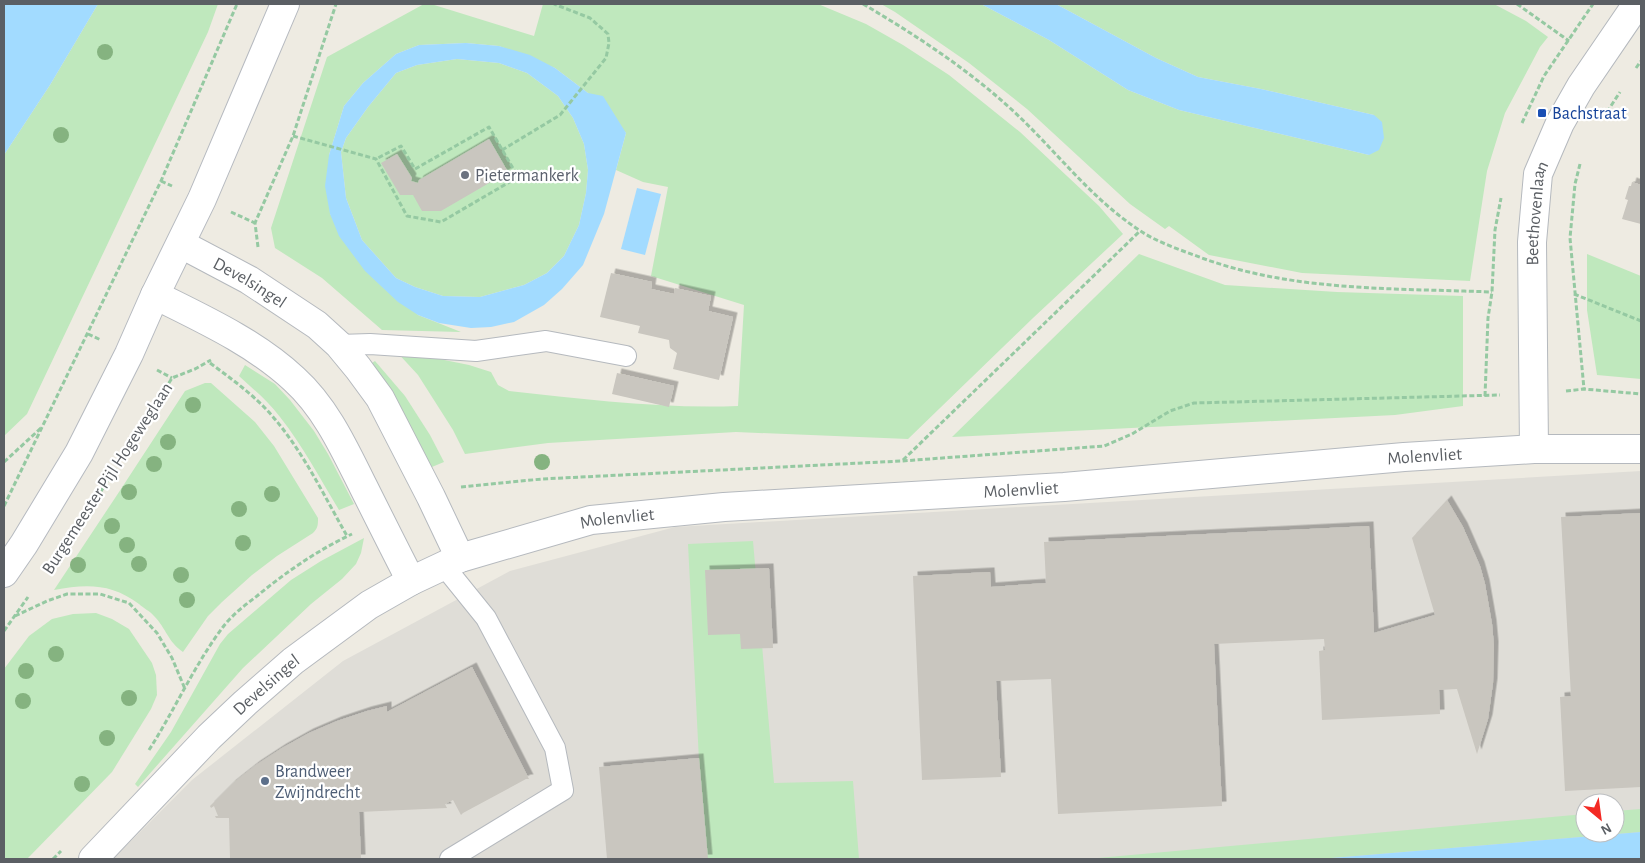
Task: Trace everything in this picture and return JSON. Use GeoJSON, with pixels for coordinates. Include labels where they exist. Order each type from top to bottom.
{"type":"FeatureCollection","features":[{"type":"Feature","properties":{"kind":"street","name":"Burgemeester Pijl Hogeweglaan"},"geometry":{"type":"LineString","coordinates":[[4,573],[24,544],[79,453],[129,354],[155,295],[202,199],[285,4]]}},
{"type":"Feature","properties":{"kind":"street","name":"Beethovenlaan"},"geometry":{"type":"LineString","coordinates":[[1534,449],[1532,242],[1538,174],[1560,122],[1580,86],[1637,4]]}},
{"type":"Feature","properties":{"kind":"street","name":"Develsingel"},"geometry":{"type":"LineString","coordinates":[[181,244],[249,280],[317,324],[358,368],[380,398],[431,497],[452,562]]}},
{"type":"Feature","properties":{"kind":"street"},"geometry":{"type":"LineString","coordinates":[[155,295],[226,331],[262,354],[294,378],[308,393],[335,431],[411,581]]}},
{"type":"Feature","properties":{"kind":"street","name":"Molenvliet"},"geometry":{"type":"LineString","coordinates":[[411,581],[452,562],[591,520],[724,507],[1064,487],[1404,457],[1534,449],[1641,449]]}},
{"type":"Feature","properties":{"kind":"street","name":"Develsingel"},"geometry":{"type":"LineString","coordinates":[[93,859],[209,737],[293,661],[369,605],[411,581]]}},
{"type":"Feature","properties":{"kind":"lane"},"geometry":{"type":"LineString","coordinates":[[339,346],[370,344],[476,351],[546,341],[626,356]]}},
{"type":"Feature","properties":{"kind":"lane"},"geometry":{"type":"LineString","coordinates":[[450,859],[563,790],[555,748],[486,618],[452,562]]}},
{"type":"Feature","properties":{"kind":"path"},"geometry":{"type":"LineString","coordinates":[[4,506],[161,182],[237,4]]}},
{"type":"Feature","properties":{"kind":"path"},"geometry":{"type":"LineString","coordinates":[[249,280],[258,263],[255,223],[293,136],[336,4]]}},
{"type":"Feature","properties":{"kind":"path"},"geometry":{"type":"LineString","coordinates":[[502,150],[560,115],[586,80],[606,58],[609,43],[608,34],[590,18],[554,4]]}},
{"type":"Feature","properties":{"kind":"path"},"geometry":{"type":"LineString","coordinates":[[862,4],[945,56],[1003,102],[1101,202],[1140,231],[1171,247],[1217,264],[1272,278],[1335,286],[1492,292]]}},
{"type":"Feature","properties":{"kind":"path"},"geometry":{"type":"LineString","coordinates":[[1631,75],[1641,60]]}},
{"type":"Feature","properties":{"kind":"path"},"geometry":{"type":"LineString","coordinates":[[1604,115],[1621,90]]}},
{"type":"Feature","properties":{"kind":"path"},"geometry":{"type":"LineString","coordinates":[[293,136],[349,150],[376,160],[407,216],[442,222],[518,177],[489,128],[415,169],[401,146],[376,160]]}},
{"type":"Feature","properties":{"kind":"path","name":"Beethovenlaan"},"geometry":{"type":"LineString","coordinates":[[1581,160],[1576,184],[1570,238],[1584,389]]}},
{"type":"Feature","properties":{"kind":"path"},"geometry":{"type":"LineString","coordinates":[[902,460],[1140,231]]}},
{"type":"Feature","properties":{"kind":"path"},"geometry":{"type":"LineString","coordinates":[[1574,294],[1641,321]]}},
{"type":"Feature","properties":{"kind":"path"},"geometry":{"type":"LineString","coordinates":[[226,331],[210,362],[244,388],[265,408],[285,432],[313,476],[347,536]]}},
{"type":"Feature","properties":{"kind":"path","name":"Burgemeester Pijl Hogeweglaan"},"geometry":{"type":"LineString","coordinates":[[60,552],[94,504],[172,378],[210,362]]}},
{"type":"Feature","properties":{"kind":"path"},"geometry":{"type":"LineString","coordinates":[[431,497],[465,486],[542,479],[902,460],[1104,446],[1132,434],[1170,411],[1194,403],[1533,394],[1584,389],[1641,394]]}},
{"type":"Feature","properties":{"kind":"path"},"geometry":{"type":"LineString","coordinates":[[4,462],[43,426]]}},
{"type":"Feature","properties":{"kind":"path"},"geometry":{"type":"LineString","coordinates":[[146,754],[211,644],[224,625],[242,607],[298,566],[347,536],[380,521]]}},
{"type":"Feature","properties":{"kind":"path","name":"Burgemeester Pijl Hogeweglaan"},"geometry":{"type":"LineString","coordinates":[[4,631],[31,592]]}},
{"type":"Feature","properties":{"kind":"path"},"geometry":{"type":"LineString","coordinates":[[14,616],[67,594],[100,594],[129,603],[156,633],[172,658],[185,689]]}},
{"type":"Feature","properties":{"kind":"path"},"geometry":{"type":"LineString","coordinates":[[52,859],[65,846]]}},
{"type":"Feature","properties":{"kind":"shaded area"},"geometry":{"type":"Polygon","coordinates":[[[1641,471],[1641,859],[113,859],[192,780],[343,661],[510,571],[675,527],[1641,471]]]}},
{"type":"Feature","properties":{"kind":"green space"},"geometry":{"type":"Polygon","coordinates":[[[98,4],[218,4],[208,32],[27,414],[4,436],[4,155],[50,85],[98,4]]]}},
{"type":"Feature","properties":{"kind":"green space"},"geometry":{"type":"Polygon","coordinates":[[[424,4],[431,4],[534,36],[543,4],[818,4],[866,24],[949,75],[1020,132],[1099,206],[1123,234],[908,439],[736,432],[548,443],[465,454],[453,430],[418,375],[395,350],[469,365],[491,372],[498,385],[509,391],[652,405],[738,406],[744,305],[651,276],[668,187],[643,182],[616,170],[626,133],[588,93],[555,68],[499,46],[466,43],[419,45],[396,54],[363,83],[344,106],[329,155],[330,214],[418,315],[461,332],[382,330],[322,278],[275,248],[271,228],[327,57],[424,4]]]}},
{"type":"Feature","properties":{"kind":"green space"},"geometry":{"type":"Polygon","coordinates":[[[881,4],[981,4],[1049,40],[1128,90],[1179,110],[1369,155],[1374,115],[1261,89],[1198,77],[1156,58],[1056,4],[1494,4],[1526,21],[1548,37],[1540,47],[1505,113],[1487,171],[1470,281],[1302,273],[1209,255],[1169,226],[1165,229],[1130,204],[1027,109],[969,63],[881,4]]]}},
{"type":"Feature","properties":{"kind":"green space"},"geometry":{"type":"Polygon","coordinates":[[[457,59],[499,63],[527,73],[558,96],[573,118],[584,144],[588,170],[586,193],[579,225],[564,256],[547,273],[524,285],[480,297],[443,296],[415,287],[396,278],[362,240],[346,198],[341,152],[346,138],[396,73],[417,65],[457,59]]]}},
{"type":"Feature","properties":{"kind":"green space"},"geometry":{"type":"Polygon","coordinates":[[[1139,254],[1225,285],[1337,292],[1463,296],[1463,406],[1395,415],[952,437],[1139,254]]]}},
{"type":"Feature","properties":{"kind":"green space"},"geometry":{"type":"Polygon","coordinates":[[[1587,254],[1641,276],[1641,379],[1597,375],[1587,310],[1587,254]]]}},
{"type":"Feature","properties":{"kind":"green space"},"geometry":{"type":"Polygon","coordinates":[[[375,361],[405,396],[430,435],[444,462],[427,469],[369,365],[375,361]]]}},
{"type":"Feature","properties":{"kind":"green space"},"geometry":{"type":"Polygon","coordinates":[[[245,365],[275,384],[290,400],[314,431],[354,504],[339,510],[288,428],[260,395],[239,376],[245,365]]]}},
{"type":"Feature","properties":{"kind":"green space"},"geometry":{"type":"Polygon","coordinates":[[[205,383],[211,383],[255,422],[274,446],[318,518],[318,523],[313,533],[277,556],[222,602],[208,616],[183,652],[174,644],[152,614],[129,597],[108,589],[88,586],[54,590],[185,391],[205,383]]]}},
{"type":"Feature","properties":{"kind":"green space"},"geometry":{"type":"Polygon","coordinates":[[[364,538],[361,553],[356,564],[342,579],[311,604],[243,668],[138,787],[135,784],[171,732],[220,644],[228,634],[291,580],[321,561],[364,538]]]}},
{"type":"Feature","properties":{"kind":"green space"},"geometry":{"type":"Polygon","coordinates":[[[753,541],[774,783],[853,781],[859,859],[704,859],[688,544],[753,541]]]}},
{"type":"Feature","properties":{"kind":"green space"},"geometry":{"type":"Polygon","coordinates":[[[96,613],[112,619],[129,629],[152,663],[156,675],[157,695],[151,709],[112,772],[27,859],[4,859],[4,669],[29,636],[52,619],[73,614],[96,613]]]}},
{"type":"Feature","properties":{"kind":"green space"},"geometry":{"type":"Polygon","coordinates":[[[1641,809],[1641,832],[1625,833],[1625,810],[1641,809]]]}},
{"type":"Feature","properties":{"kind":"green space"},"geometry":{"type":"Polygon","coordinates":[[[1575,815],[1575,838],[1320,859],[1087,859],[1575,815]]]}},
{"type":"Feature","properties":{"kind":"water"},"geometry":{"type":"Polygon","coordinates":[[[4,4],[98,4],[50,85],[4,155],[4,4]]]}},
{"type":"Feature","properties":{"kind":"water"},"geometry":{"type":"Polygon","coordinates":[[[981,4],[1056,4],[1156,58],[1198,77],[1261,89],[1374,115],[1382,122],[1384,138],[1379,150],[1369,155],[1179,110],[1128,90],[1049,40],[981,4]]]}},
{"type":"Feature","properties":{"kind":"water"},"geometry":{"type":"Polygon","coordinates":[[[466,43],[499,46],[530,55],[555,68],[588,93],[603,96],[626,133],[604,214],[583,265],[562,289],[544,305],[514,322],[491,327],[471,328],[439,323],[418,315],[398,302],[365,271],[339,236],[330,214],[325,186],[329,155],[344,106],[363,83],[396,54],[419,45],[466,43]],[[457,59],[417,65],[396,73],[346,138],[341,152],[346,198],[362,240],[396,278],[415,287],[443,296],[480,297],[524,285],[547,273],[564,256],[579,225],[586,193],[588,170],[584,144],[573,118],[558,96],[527,73],[499,63],[457,59]]]}},
{"type":"Feature","properties":{"kind":"water"},"geometry":{"type":"Polygon","coordinates":[[[637,188],[661,194],[645,255],[621,249],[637,188]]]}},
{"type":"Feature","properties":{"kind":"water"},"geometry":{"type":"Polygon","coordinates":[[[1641,832],[1641,859],[1320,859],[1575,838],[1575,843],[1625,843],[1625,833],[1641,832]]]}},
{"type":"Feature","properties":{"kind":"building","name":"Pietermankerk"},"geometry":{"type":"Polygon","coordinates":[[[489,139],[508,172],[441,211],[422,211],[413,195],[400,195],[381,163],[397,154],[412,178],[411,181],[418,183],[419,180],[489,139]]]}},
{"type":"Feature","properties":{"kind":"building"},"geometry":{"type":"Polygon","coordinates":[[[1632,182],[1641,185],[1641,224],[1622,219],[1628,200],[1625,199],[1632,182]]]}},
{"type":"Feature","properties":{"kind":"building"},"geometry":{"type":"Polygon","coordinates":[[[611,273],[652,282],[651,289],[674,294],[675,288],[711,296],[708,311],[733,317],[719,380],[673,369],[677,353],[670,348],[669,340],[638,333],[640,326],[600,317],[611,273]]]}},
{"type":"Feature","properties":{"kind":"building"},"geometry":{"type":"Polygon","coordinates":[[[617,373],[674,386],[669,407],[612,394],[617,373]]]}},
{"type":"Feature","properties":{"kind":"building"},"geometry":{"type":"Polygon","coordinates":[[[1447,500],[1463,527],[1480,566],[1492,624],[1494,646],[1493,683],[1488,719],[1477,754],[1457,689],[1439,690],[1440,714],[1322,720],[1319,651],[1325,650],[1324,639],[1214,644],[1222,806],[1058,814],[1051,679],[996,681],[1001,777],[922,780],[913,576],[990,572],[991,587],[1046,583],[1044,542],[1369,526],[1374,633],[1435,615],[1412,538],[1447,500]]]}},
{"type":"Feature","properties":{"kind":"building"},"geometry":{"type":"Polygon","coordinates":[[[1641,513],[1641,787],[1565,791],[1560,697],[1571,696],[1561,517],[1641,513]]]}},
{"type":"Feature","properties":{"kind":"building"},"geometry":{"type":"Polygon","coordinates":[[[769,568],[773,648],[741,649],[740,634],[708,635],[705,570],[769,568]]]}},
{"type":"Feature","properties":{"kind":"building"},"geometry":{"type":"Polygon","coordinates":[[[472,667],[529,779],[461,815],[453,800],[445,804],[447,808],[359,812],[361,859],[230,859],[229,818],[216,818],[215,816],[218,816],[214,806],[211,808],[210,806],[232,784],[256,765],[309,733],[367,711],[387,706],[387,712],[472,667]]]}},
{"type":"Feature","properties":{"kind":"building"},"geometry":{"type":"Polygon","coordinates":[[[699,758],[708,859],[607,859],[599,767],[699,758]]]}},
{"type":"Feature","properties":{"kind":"place","name":"Bachstraat"},"geometry":{"type":"Point","coordinates":[1542,113]}},
{"type":"Feature","properties":{"kind":"place","name":"Pietermankerk"},"geometry":{"type":"Point","coordinates":[465,175]}},
{"type":"Feature","properties":{"kind":"place","name":"Brandweer Zwijndrecht"},"geometry":{"type":"Point","coordinates":[265,781]}}]}
